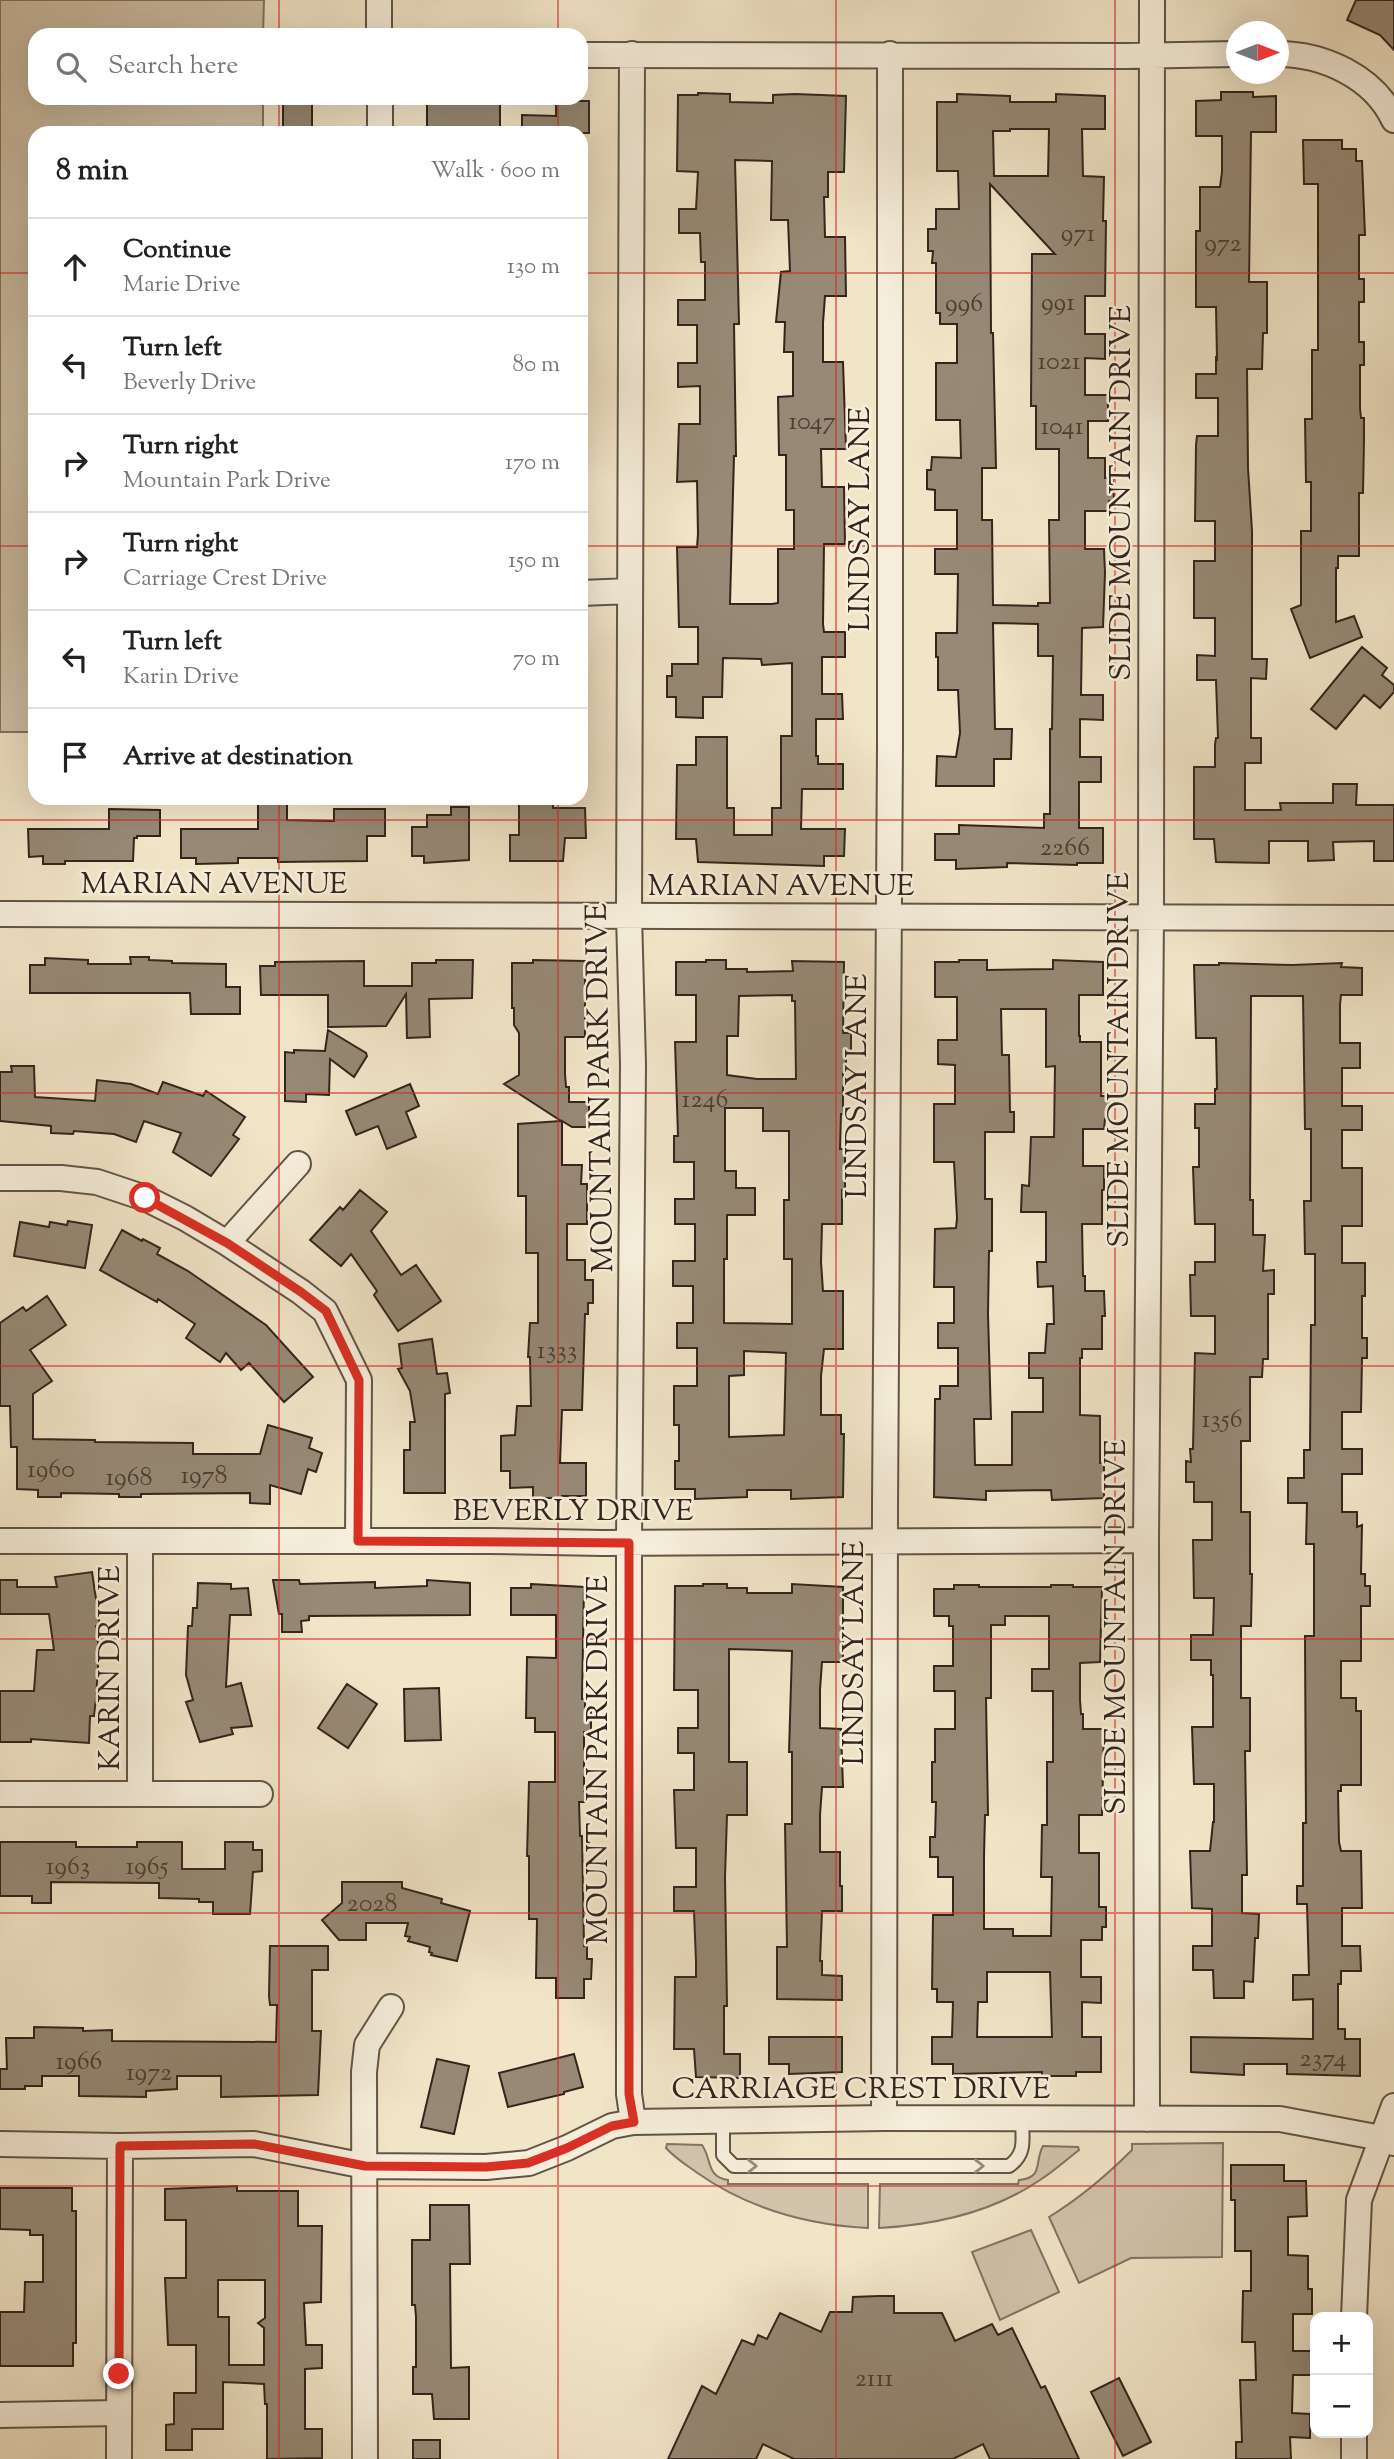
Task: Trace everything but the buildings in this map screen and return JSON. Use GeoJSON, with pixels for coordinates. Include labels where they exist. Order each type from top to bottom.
{"type":"FeatureCollection","features":[{"type":"Feature","properties":{"kind":"street"},"geometry":{"type":"LineString","coordinates":[[379,0],[379,28]]}},
{"type":"Feature","properties":{"kind":"street","name":"SLIDE MOUNTAIN DRIVE"},"geometry":{"type":"LineString","coordinates":[[1147,2119],[1146,1540],[1151,915],[1152,0]]}},
{"type":"Feature","properties":{"kind":"street","name":"MOUNTAIN PARK DRIVE"},"geometry":{"type":"LineString","coordinates":[[632,54],[629,915],[634,1065],[629,1543],[629,2094],[634,2122]]}},
{"type":"Feature","properties":{"kind":"street","name":"LINDSAY LANE"},"geometry":{"type":"LineString","coordinates":[[884,2118],[890,54]]}},
{"type":"Feature","properties":{"kind":"street"},"geometry":{"type":"LineString","coordinates":[[588,55],[1226,54]]}},
{"type":"Feature","properties":{"kind":"street"},"geometry":{"type":"LineString","coordinates":[[1289,54],[1326,61],[1350,73],[1376,94],[1394,120]]}},
{"type":"Feature","properties":{"kind":"street"},"geometry":{"type":"LineString","coordinates":[[380,105],[380,126]]}},
{"type":"Feature","properties":{"kind":"street"},"geometry":{"type":"LineString","coordinates":[[588,593],[631,591]]}},
{"type":"Feature","properties":{"kind":"street","name":"MARIAN AVENUE"},"geometry":{"type":"LineString","coordinates":[[0,914],[888,918],[1151,915],[1394,918]]}},
{"type":"Feature","properties":{"kind":"street"},"geometry":{"type":"LineString","coordinates":[[227,1243],[298,1164]]}},
{"type":"Feature","properties":{"kind":"street"},"geometry":{"type":"LineString","coordinates":[[0,1178],[61,1178],[97,1182],[145,1198],[227,1243],[326,1311],[359,1380],[358,1541]]}},
{"type":"Feature","properties":{"kind":"street","name":"BEVERLY DRIVE"},"geometry":{"type":"LineString","coordinates":[[0,1541],[629,1543],[1146,1540]]}},
{"type":"Feature","properties":{"kind":"street","name":"KARIN DRIVE"},"geometry":{"type":"LineString","coordinates":[[141,1541],[141,1794]]}},
{"type":"Feature","properties":{"kind":"street"},"geometry":{"type":"LineString","coordinates":[[0,1794],[260,1794]]}},
{"type":"Feature","properties":{"kind":"street"},"geometry":{"type":"LineString","coordinates":[[365,2459],[364,2072],[367,2045],[391,2007]]}},
{"type":"Feature","properties":{"kind":"street"},"geometry":{"type":"LineString","coordinates":[[1354,2312],[1359,2200],[1387,2140],[1394,2106]]}},
{"type":"Feature","properties":{"kind":"street","name":"CARRIAGE CREST DRIVE"},"geometry":{"type":"LineString","coordinates":[[0,2144],[254,2144],[365,2166],[486,2167],[528,2163],[612,2126],[634,2122],[884,2118],[1280,2119],[1387,2140]]}},
{"type":"Feature","properties":{"kind":"street"},"geometry":{"type":"LineString","coordinates":[[119,2459],[120,2146]]}},
{"type":"Feature","properties":{"kind":"street"},"geometry":{"type":"LineString","coordinates":[[0,2415],[119,2413]]}},
{"type":"Feature","properties":{"kind":"street"},"geometry":{"type":"LineString","coordinates":[[1354,2438],[1354,2459]]}},
{"type":"Feature","properties":{"kind":"lane"},"geometry":{"type":"LineString","coordinates":[[723,2120],[723,2155],[734,2166],[1009,2166],[1019,2158],[1023,2147],[1022,2119]]}},
{"type":"Feature","properties":{"kind":"shaded area"},"geometry":{"type":"Polygon","coordinates":[[[0,0],[264,0],[263,28],[28,28],[28,105],[263,105],[263,126],[28,126],[28,732],[0,732],[0,0]]]}},
{"type":"Feature","properties":{"kind":"shaded area"},"geometry":{"type":"Polygon","coordinates":[[[1223,2143],[1222,2257],[1131,2258],[1079,2283],[1049,2217],[1102,2178],[1132,2150],[1132,2144],[1223,2143]]]}},
{"type":"Feature","properties":{"kind":"shaded area"},"geometry":{"type":"Polygon","coordinates":[[[667,2144],[702,2145],[713,2171],[728,2180],[728,2184],[868,2184],[868,2228],[822,2223],[756,2205],[715,2185],[696,2172],[669,2152],[667,2144]]]}},
{"type":"Feature","properties":{"kind":"shaded area"},"geometry":{"type":"Polygon","coordinates":[[[1043,2146],[1078,2147],[1079,2150],[1045,2177],[1003,2201],[942,2220],[879,2228],[880,2184],[1018,2184],[1019,2180],[1027,2179],[1035,2173],[1043,2146]]]}},
{"type":"Feature","properties":{"kind":"shaded area"},"geometry":{"type":"Polygon","coordinates":[[[1031,2230],[1059,2292],[1000,2320],[972,2252],[1031,2230]]]}},
{"type":"Feature","properties":{"kind":"route"},"geometry":{"type":"LineString","coordinates":[[119,2374],[120,2146],[254,2144],[365,2166],[486,2167],[528,2163],[612,2126],[634,2122],[629,2094],[629,1543],[358,1541],[359,1380],[326,1311],[227,1243],[145,1198]]}}]}
